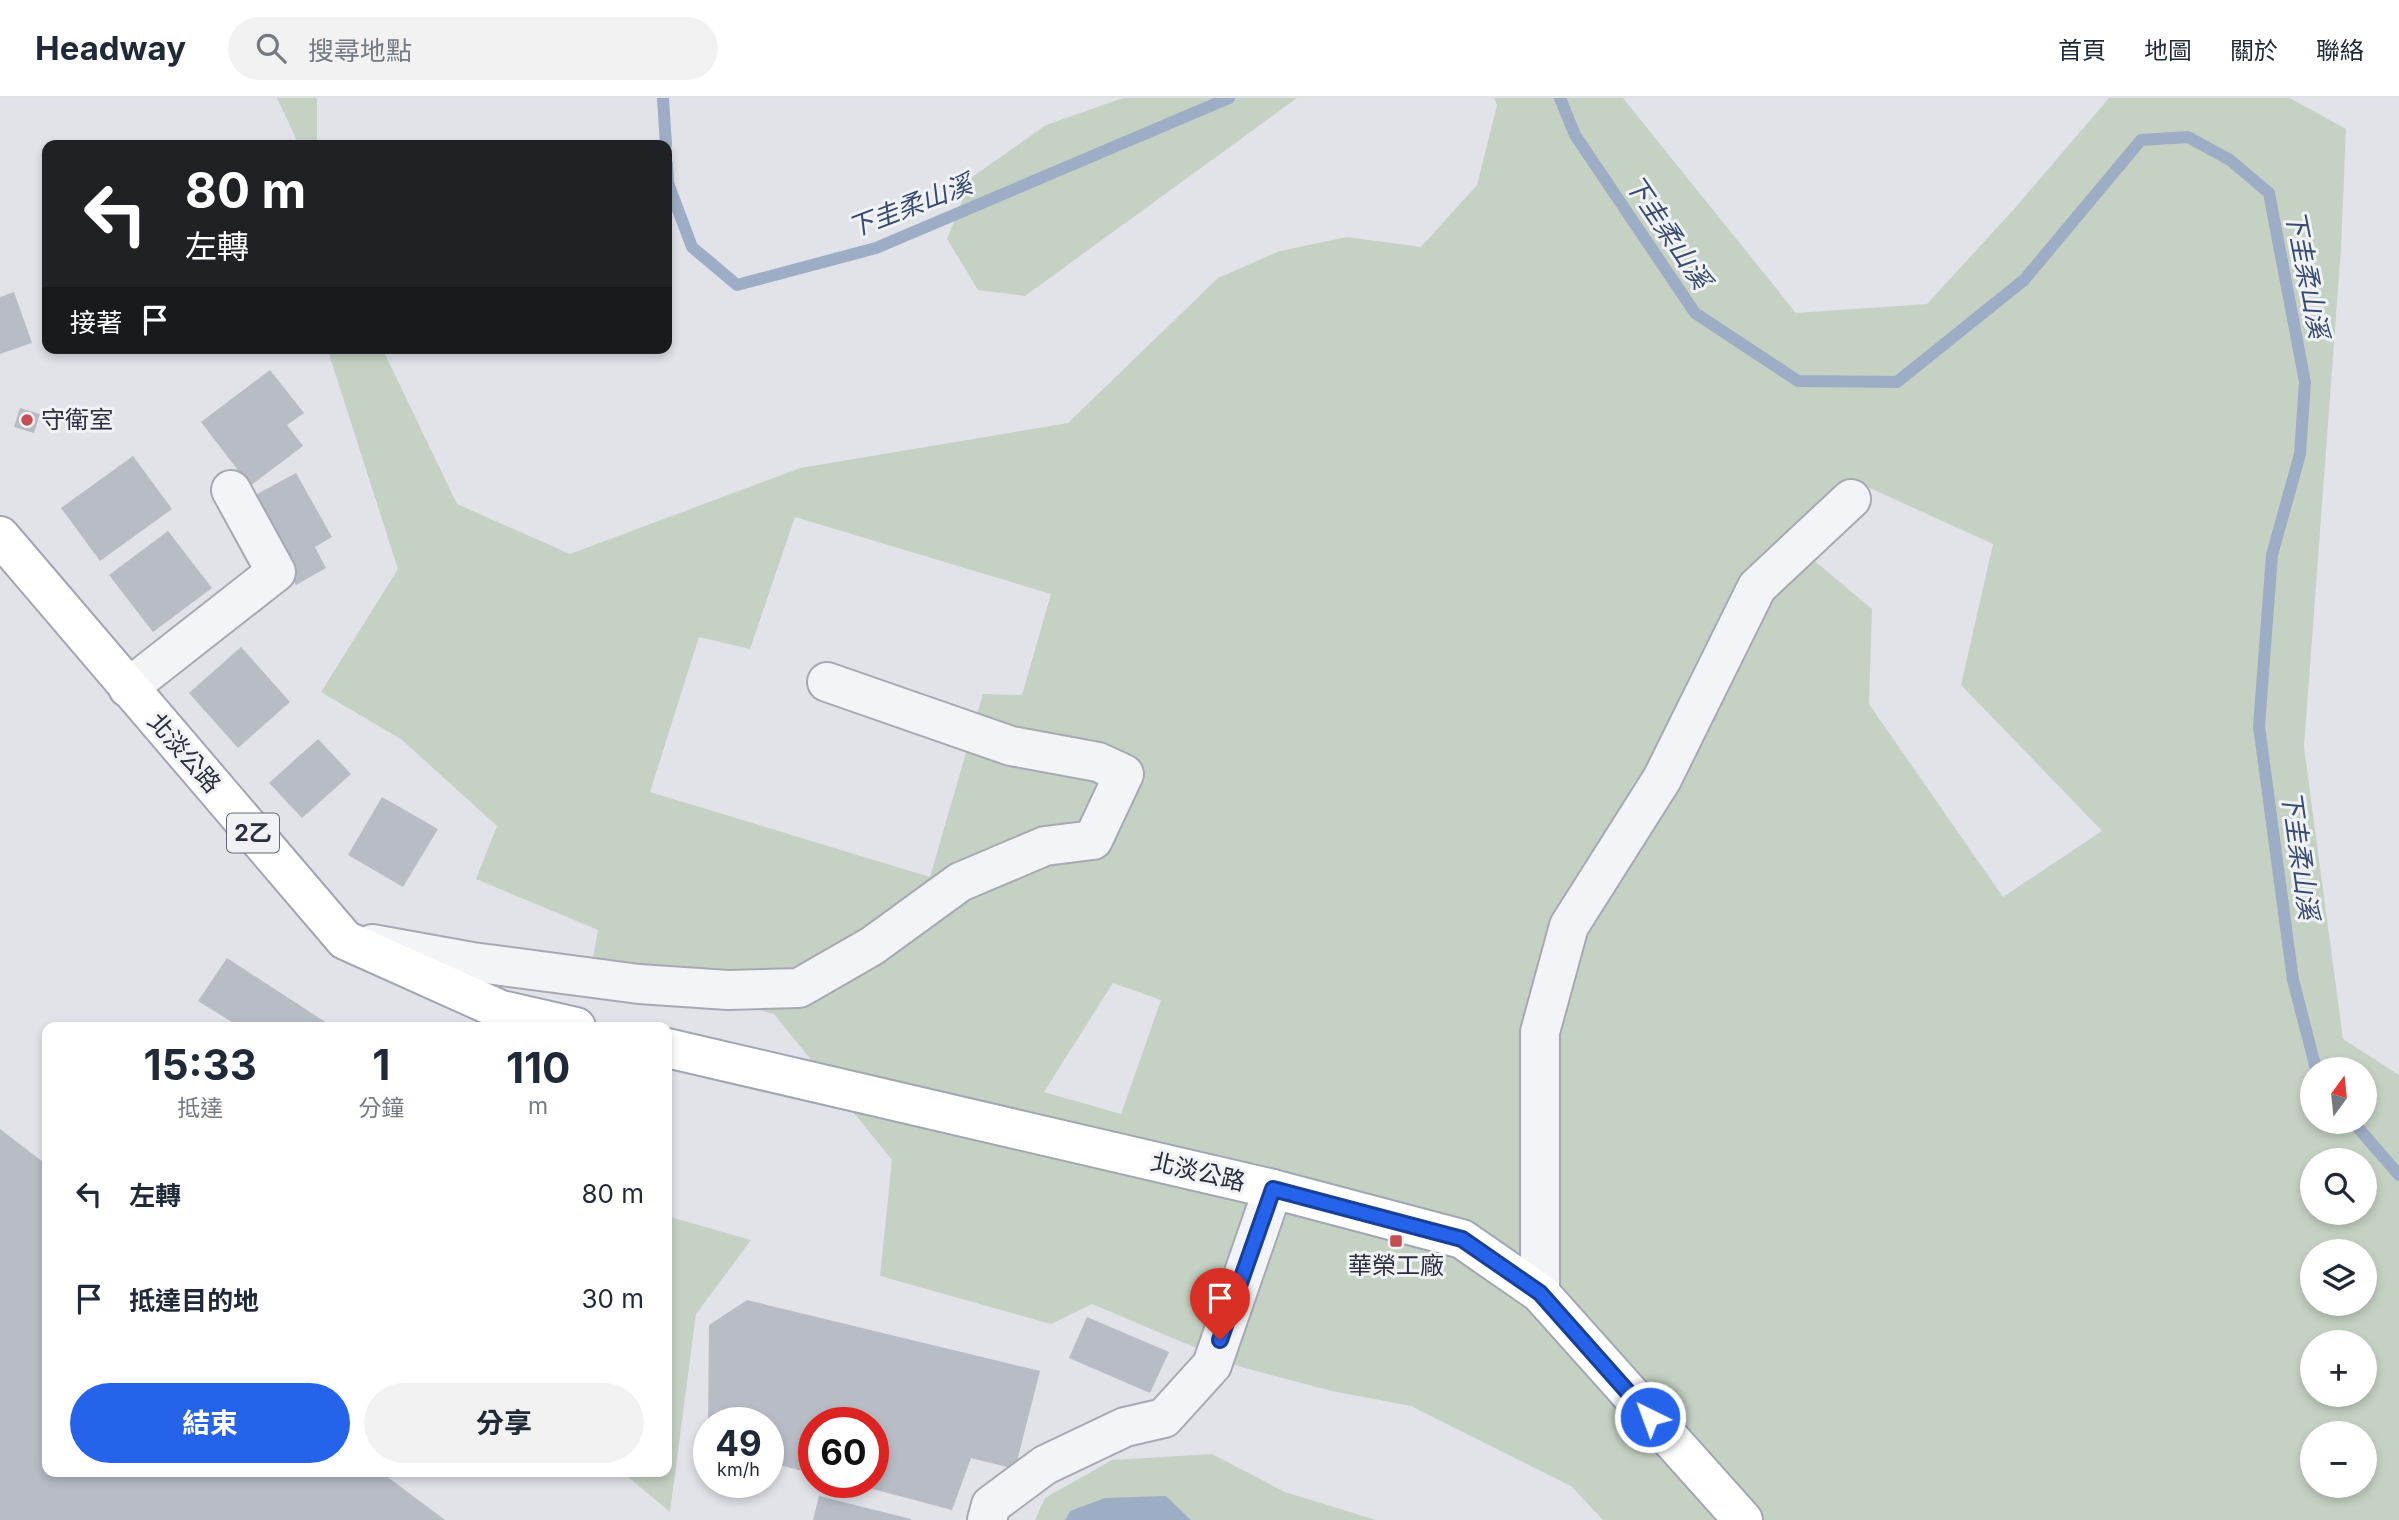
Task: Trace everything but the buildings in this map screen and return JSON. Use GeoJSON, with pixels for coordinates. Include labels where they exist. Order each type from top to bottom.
{"type":"FeatureCollection","features":[{"type":"Feature","properties":{"kind":"main road","name":"北淡公路"},"geometry":{"type":"LineString","coordinates":[[0,536],[345,940],[501,1010],[554,1022]]}},
{"type":"Feature","properties":{"kind":"main road","name":"北淡公路"},"geometry":{"type":"LineString","coordinates":[[672,1049],[1273,1189],[1462,1239],[1540,1293],[1742,1520]]}},
{"type":"Feature","properties":{"kind":"street"},"geometry":{"type":"LineString","coordinates":[[128,688],[276,572],[231,489]]}},
{"type":"Feature","properties":{"kind":"street"},"geometry":{"type":"LineString","coordinates":[[1540,1293],[1541,1032],[1569,926],[1662,779],[1757,587],[1851,499]]}},
{"type":"Feature","properties":{"kind":"street"},"geometry":{"type":"LineString","coordinates":[[345,940],[472,962],[639,984],[728,990],[799,988],[872,946],[960,882],[1045,846],[1093,840],[1124,774],[1098,762],[1011,746],[827,682]]}},
{"type":"Feature","properties":{"kind":"street"},"geometry":{"type":"LineString","coordinates":[[986,1520],[991,1504],[1045,1465],[1125,1427],[1164,1418],[1212,1365],[1273,1189]]}},
{"type":"Feature","properties":{"kind":"green space"},"geometry":{"type":"Polygon","coordinates":[[[277,98],[317,98],[317,140],[297,140],[277,98]]]}},
{"type":"Feature","properties":{"kind":"green space"},"geometry":{"type":"Polygon","coordinates":[[[1123,98],[1297,98],[1025,296],[978,290],[947,239],[971,178],[1046,125],[1123,98]]]}},
{"type":"Feature","properties":{"kind":"green space"},"geometry":{"type":"Polygon","coordinates":[[[1494,98],[1623,98],[1796,313],[1927,304],[2015,208],[2109,98],[2290,98],[2346,129],[2341,249],[2304,747],[2343,1039],[2371,1057],[2300,1057],[2300,1134],[2377,1134],[2377,1061],[2399,1075],[2399,1520],[1603,1520],[1571,1486],[1411,1406],[1332,1391],[1241,1367],[1092,1304],[1051,1324],[880,1276],[892,1160],[774,1014],[592,963],[598,930],[476,879],[497,826],[402,740],[321,692],[398,569],[329,354],[385,354],[457,504],[570,554],[800,468],[1068,423],[1218,278],[1280,251],[1347,237],[1421,247],[1477,185],[1497,105],[1494,98]],[[1850,479],[1792,542],[1872,609],[1869,704],[2003,897],[2102,831],[1961,685],[1993,544],[1850,479]],[[795,517],[750,649],[699,637],[650,792],[930,877],[983,694],[1022,695],[1051,594],[795,517]],[[1113,983],[1044,1092],[1121,1114],[1161,1000],[1113,983]]]}},
{"type":"Feature","properties":{"kind":"green space"},"geometry":{"type":"Polygon","coordinates":[[[672,1217],[751,1240],[696,1314],[670,1512],[628,1477],[672,1477],[672,1217]]]}},
{"type":"Feature","properties":{"kind":"green space"},"geometry":{"type":"Polygon","coordinates":[[[1212,1454],[1285,1492],[1376,1520],[1191,1520],[1165,1496],[1070,1511],[1065,1520],[1035,1520],[1045,1498],[1112,1460],[1212,1454]]]}},
{"type":"Feature","properties":{"kind":"water"},"geometry":{"type":"Polygon","coordinates":[[[1166,1496],[1191,1520],[1065,1520],[1070,1511],[1105,1498],[1166,1496]]]}},
{"type":"Feature","properties":{"kind":"waterway","name":"下圭柔山溪"},"geometry":{"type":"LineString","coordinates":[[663,98],[666,140]]}},
{"type":"Feature","properties":{"kind":"waterway","name":"下圭柔山溪"},"geometry":{"type":"LineString","coordinates":[[672,194],[692,247],[737,285],[876,248],[1229,98]]}},
{"type":"Feature","properties":{"kind":"waterway","name":"下圭柔山溪"},"geometry":{"type":"LineString","coordinates":[[1560,98],[1575,135],[1695,313],[1798,381],[1897,382],[2024,280],[2141,140],[2188,137],[2230,160],[2269,193],[2305,382],[2300,454],[2272,555],[2259,726],[2293,980],[2313,1057]]}},
{"type":"Feature","properties":{"kind":"waterway","name":"下圭柔山溪"},"geometry":{"type":"LineString","coordinates":[[2363,1134],[2399,1175]]}},
{"type":"Feature","properties":{"kind":"place","name":"守衛室"},"geometry":{"type":"Point","coordinates":[27,420]}},
{"type":"Feature","properties":{"kind":"place","name":"華榮工廠"},"geometry":{"type":"Point","coordinates":[1396,1241]}},
{"type":"Feature","properties":{"kind":"route"},"geometry":{"type":"LineString","coordinates":[[1220,1340],[1273,1189],[1462,1239],[1540,1293],[1650,1417]]}}]}
